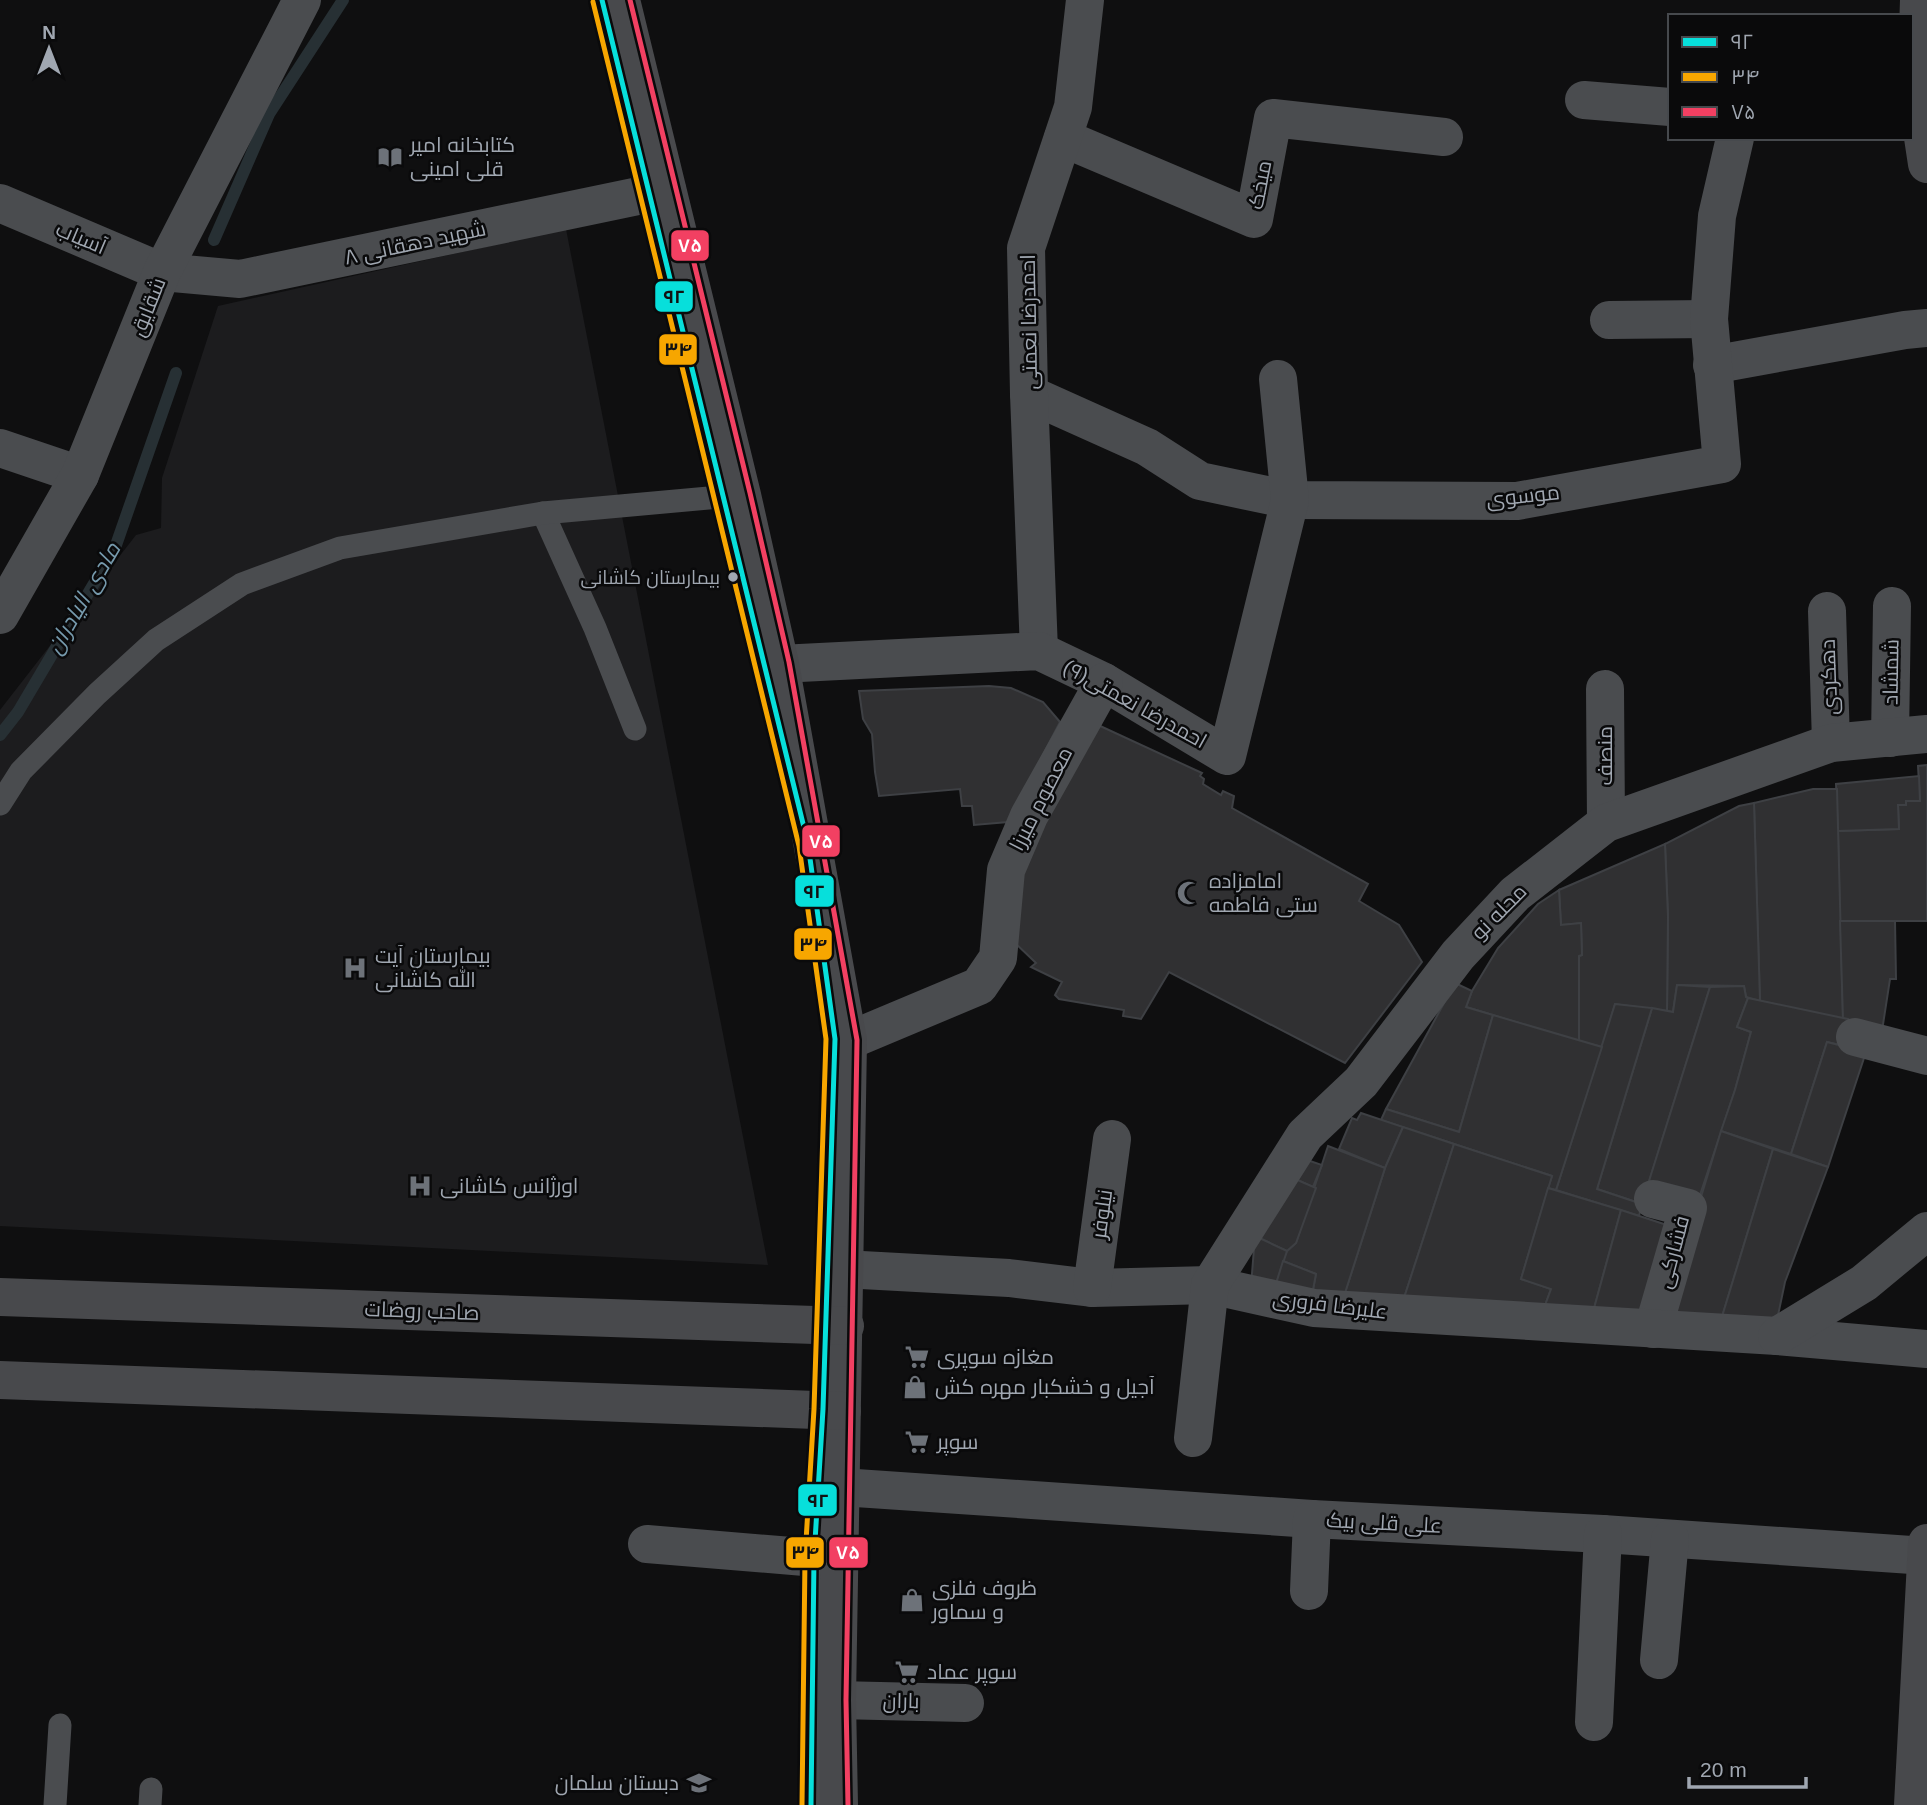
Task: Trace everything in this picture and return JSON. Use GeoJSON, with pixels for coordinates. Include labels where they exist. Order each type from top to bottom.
{"type":"FeatureCollection","features":[{"type":"Feature","properties":{"kind":"street","name":"شقایق"},"geometry":{"type":"LineString","coordinates":[[0,615],[80,475],[162,272],[302,0]]}},
{"type":"Feature","properties":{"kind":"street"},"geometry":{"type":"LineString","coordinates":[[621,0],[658,192],[733,496],[780,664],[848,1041],[843,1269],[835,1325],[832,1410],[841,1487],[827,1559],[837,1700],[839,1805]]}},
{"type":"Feature","properties":{"kind":"street","name":"احمدرضا نعمتی"},"geometry":{"type":"LineString","coordinates":[[1040,651],[1026,248],[1073,107],[1085,0]]}},
{"type":"Feature","properties":{"kind":"street"},"geometry":{"type":"LineString","coordinates":[[1919,0],[1918,91],[1927,164]]}},
{"type":"Feature","properties":{"kind":"street"},"geometry":{"type":"LineString","coordinates":[[1584,100],[1668,107]]}},
{"type":"Feature","properties":{"kind":"street","name":"میخک"},"geometry":{"type":"LineString","coordinates":[[1063,138],[1254,219],[1273,118],[1444,137]]}},
{"type":"Feature","properties":{"kind":"street"},"geometry":{"type":"LineString","coordinates":[[1735,140],[1717,216],[1709,318],[1712,365],[1927,328]]}},
{"type":"Feature","properties":{"kind":"street","name":"شهید دهقانی ۸"},"geometry":{"type":"LineString","coordinates":[[162,272],[240,279],[658,192]]}},
{"type":"Feature","properties":{"kind":"street","name":"آسیاب"},"geometry":{"type":"LineString","coordinates":[[0,204],[162,272]]}},
{"type":"Feature","properties":{"kind":"street"},"geometry":{"type":"LineString","coordinates":[[1609,320],[1709,318]]}},
{"type":"Feature","properties":{"kind":"street","name":"موسوی"},"geometry":{"type":"LineString","coordinates":[[1029,394],[1147,447],[1200,481],[1290,500],[1517,501],[1722,464],[1712,365]]}},
{"type":"Feature","properties":{"kind":"street"},"geometry":{"type":"LineString","coordinates":[[1278,379],[1290,500]]}},
{"type":"Feature","properties":{"kind":"street"},"geometry":{"type":"LineString","coordinates":[[0,448],[80,475]]}},
{"type":"Feature","properties":{"kind":"street","name":"احمدرضا نعمتی(۹)"},"geometry":{"type":"LineString","coordinates":[[780,664],[1040,651],[1104,682],[1227,756],[1290,500]]}},
{"type":"Feature","properties":{"kind":"street","name":"شمشاد"},"geometry":{"type":"LineString","coordinates":[[1890,738],[1892,606]]}},
{"type":"Feature","properties":{"kind":"street","name":"دهکردی"},"geometry":{"type":"LineString","coordinates":[[1827,611],[1831,743]]}},
{"type":"Feature","properties":{"kind":"street","name":"معصوم میرزا"},"geometry":{"type":"LineString","coordinates":[[848,1041],[979,986],[998,958],[1006,870],[1029,816],[1104,682]]}},
{"type":"Feature","properties":{"kind":"street","name":"منصف"},"geometry":{"type":"LineString","coordinates":[[1605,689],[1606,823]]}},
{"type":"Feature","properties":{"kind":"street","name":"محله نو"},"geometry":{"type":"LineString","coordinates":[[1210,1286],[1305,1135],[1361,1082],[1458,954],[1514,894],[1606,823],[1831,743],[1927,734]]}},
{"type":"Feature","properties":{"kind":"street"},"geometry":{"type":"LineString","coordinates":[[1855,1037],[1927,1056]]}},
{"type":"Feature","properties":{"kind":"street","name":"نیلوفر"},"geometry":{"type":"LineString","coordinates":[[1092,1288],[1112,1139]]}},
{"type":"Feature","properties":{"kind":"street","name":"فشارکی"},"geometry":{"type":"LineString","coordinates":[[1653,1199],[1688,1208],[1653,1329]]}},
{"type":"Feature","properties":{"kind":"street"},"geometry":{"type":"LineString","coordinates":[[1777,1336],[1864,1283],[1927,1231]]}},
{"type":"Feature","properties":{"kind":"street","name":"علیرضا فروری"},"geometry":{"type":"LineString","coordinates":[[843,1269],[1009,1278],[1092,1288],[1210,1286],[1314,1308],[1777,1336],[1927,1349]]}},
{"type":"Feature","properties":{"kind":"street"},"geometry":{"type":"LineString","coordinates":[[1193,1438],[1210,1286]]}},
{"type":"Feature","properties":{"kind":"street","name":"صاحب روضات"},"geometry":{"type":"LineString","coordinates":[[0,1297],[835,1325]]}},
{"type":"Feature","properties":{"kind":"street"},"geometry":{"type":"LineString","coordinates":[[0,1380],[832,1410]]}},
{"type":"Feature","properties":{"kind":"street","name":"علی قلی بیک"},"geometry":{"type":"LineString","coordinates":[[841,1487],[1312,1519],[1926,1551]]}},
{"type":"Feature","properties":{"kind":"street"},"geometry":{"type":"LineString","coordinates":[[1309,1591],[1312,1519]]}},
{"type":"Feature","properties":{"kind":"street"},"geometry":{"type":"LineString","coordinates":[[1594,1722],[1603,1534]]}},
{"type":"Feature","properties":{"kind":"street"},"geometry":{"type":"LineString","coordinates":[[1659,1660],[1670,1539]]}},
{"type":"Feature","properties":{"kind":"street"},"geometry":{"type":"LineString","coordinates":[[647,1544],[827,1559]]}},
{"type":"Feature","properties":{"kind":"street"},"geometry":{"type":"LineString","coordinates":[[1913,1805],[1926,1551]]}},
{"type":"Feature","properties":{"kind":"street","name":"باران"},"geometry":{"type":"LineString","coordinates":[[837,1700],[965,1703]]}},
{"type":"Feature","properties":{"kind":"lane"},"geometry":{"type":"LineString","coordinates":[[601,0],[658,192]]}},
{"type":"Feature","properties":{"kind":"lane"},"geometry":{"type":"LineString","coordinates":[[0,804],[21,771],[97,694],[156,640],[242,584],[340,548],[543,513],[733,496],[808,844],[835,1039],[835,1325]]}},
{"type":"Feature","properties":{"kind":"lane"},"geometry":{"type":"LineString","coordinates":[[543,513],[595,628],[635,729]]}},
{"type":"Feature","properties":{"kind":"lane"},"geometry":{"type":"LineString","coordinates":[[811,1805],[827,1559],[832,1410]]}},
{"type":"Feature","properties":{"kind":"lane"},"geometry":{"type":"LineString","coordinates":[[55,1805],[60,1725]]}},
{"type":"Feature","properties":{"kind":"shaded area","name":"بیمارستان آیت الله کاشانی"},"geometry":{"type":"Polygon","coordinates":[[[566,229],[768,1265],[0,1226],[0,710],[136,535],[161,528],[162,478],[218,306],[566,229]]]}},
{"type":"Feature","properties":{"kind":"building"},"geometry":{"type":"Polygon","coordinates":[[[989,686],[1011,688],[1043,702],[1060,722],[1008,822],[974,825],[972,806],[962,806],[960,789],[879,796],[872,734],[863,719],[859,691],[989,686]]]}},
{"type":"Feature","properties":{"kind":"building","name":"امامزاده ستی فاطمه"},"geometry":{"type":"Polygon","coordinates":[[[1098,725],[1202,773],[1200,776],[1204,779],[1203,784],[1221,795],[1223,791],[1234,796],[1232,808],[1368,884],[1359,901],[1399,925],[1422,962],[1345,1063],[1169,972],[1141,1019],[1123,1016],[1124,1010],[1059,999],[1055,995],[1062,982],[1031,967],[1036,963],[1014,942],[1014,865],[1098,725]]]}},
{"type":"Feature","properties":{"kind":"building"},"geometry":{"type":"Polygon","coordinates":[[[1927,765],[1927,921],[1840,921],[1838,831],[1899,829],[1898,805],[1906,805],[1906,801],[1920,801],[1918,766],[1927,765]]]}},
{"type":"Feature","properties":{"kind":"building"},"geometry":{"type":"Polygon","coordinates":[[[1919,776],[1920,801],[1906,801],[1906,805],[1898,805],[1899,829],[1838,831],[1836,784],[1919,776]]]}},
{"type":"Feature","properties":{"kind":"building"},"geometry":{"type":"Polygon","coordinates":[[[1813,789],[1837,789],[1843,1019],[1760,1001],[1754,803],[1813,789]]]}},
{"type":"Feature","properties":{"kind":"building"},"geometry":{"type":"Polygon","coordinates":[[[1754,803],[1760,1001],[1746,997],[1744,986],[1677,985],[1673,1012],[1667,1011],[1668,916],[1665,844],[1739,806],[1754,803]]]}},
{"type":"Feature","properties":{"kind":"building"},"geometry":{"type":"Polygon","coordinates":[[[1665,844],[1668,916],[1667,1011],[1615,1004],[1602,1047],[1579,1041],[1581,923],[1561,925],[1559,890],[1665,844]]]}},
{"type":"Feature","properties":{"kind":"building"},"geometry":{"type":"Polygon","coordinates":[[[1559,890],[1561,925],[1581,923],[1579,1041],[1466,1007],[1472,991],[1498,948],[1538,904],[1559,890]]]}},
{"type":"Feature","properties":{"kind":"building"},"geometry":{"type":"Polygon","coordinates":[[[1840,921],[1895,921],[1896,979],[1890,979],[1882,1031],[1843,1019],[1840,921]]]}},
{"type":"Feature","properties":{"kind":"building"},"geometry":{"type":"Polygon","coordinates":[[[1455,983],[1472,991],[1466,1007],[1493,1015],[1459,1132],[1386,1109],[1455,983]]]}},
{"type":"Feature","properties":{"kind":"building"},"geometry":{"type":"Polygon","coordinates":[[[1677,985],[1710,987],[1642,1204],[1597,1189],[1652,1008],[1673,1012],[1677,985]]]}},
{"type":"Feature","properties":{"kind":"building"},"geometry":{"type":"Polygon","coordinates":[[[1744,986],[1748,998],[1737,1027],[1751,1032],[1699,1198],[1649,1181],[1710,987],[1744,986]]]}},
{"type":"Feature","properties":{"kind":"building"},"geometry":{"type":"Polygon","coordinates":[[[1748,998],[1848,1019],[1840,1045],[1827,1042],[1791,1154],[1721,1131],[1751,1032],[1737,1027],[1748,998]]]}},
{"type":"Feature","properties":{"kind":"building"},"geometry":{"type":"Polygon","coordinates":[[[1615,1004],[1652,1008],[1597,1189],[1642,1204],[1639,1216],[1556,1190],[1615,1004]]]}},
{"type":"Feature","properties":{"kind":"building"},"geometry":{"type":"Polygon","coordinates":[[[1493,1015],[1602,1047],[1556,1190],[1548,1188],[1552,1176],[1381,1120],[1386,1109],[1459,1132],[1493,1015]]]}},
{"type":"Feature","properties":{"kind":"building"},"geometry":{"type":"Polygon","coordinates":[[[1827,1042],[1866,1052],[1828,1167],[1791,1154],[1827,1042]]]}},
{"type":"Feature","properties":{"kind":"building"},"geometry":{"type":"Polygon","coordinates":[[[1361,1113],[1403,1127],[1385,1168],[1339,1149],[1352,1118],[1357,1120],[1361,1113]]]}},
{"type":"Feature","properties":{"kind":"building"},"geometry":{"type":"Polygon","coordinates":[[[1403,1127],[1454,1144],[1404,1298],[1345,1293],[1385,1168],[1403,1127]]]}},
{"type":"Feature","properties":{"kind":"building"},"geometry":{"type":"Polygon","coordinates":[[[1721,1131],[1773,1149],[1721,1320],[1664,1319],[1721,1131]]]}},
{"type":"Feature","properties":{"kind":"building"},"geometry":{"type":"Polygon","coordinates":[[[1454,1144],[1552,1176],[1521,1279],[1551,1289],[1544,1308],[1404,1298],[1454,1144]]]}},
{"type":"Feature","properties":{"kind":"building"},"geometry":{"type":"Polygon","coordinates":[[[1328,1146],[1385,1168],[1345,1293],[1313,1290],[1316,1274],[1283,1261],[1287,1251],[1296,1243],[1328,1146]]]}},
{"type":"Feature","properties":{"kind":"building"},"geometry":{"type":"Polygon","coordinates":[[[1773,1149],[1828,1167],[1785,1282],[1776,1325],[1721,1320],[1773,1149]]]}},
{"type":"Feature","properties":{"kind":"building"},"geometry":{"type":"Polygon","coordinates":[[[1307,1160],[1322,1165],[1313,1187],[1295,1179],[1307,1160]]]}},
{"type":"Feature","properties":{"kind":"building"},"geometry":{"type":"Polygon","coordinates":[[[1295,1179],[1316,1188],[1296,1243],[1287,1251],[1255,1236],[1295,1179]]]}},
{"type":"Feature","properties":{"kind":"building"},"geometry":{"type":"Polygon","coordinates":[[[1548,1188],[1621,1210],[1593,1312],[1544,1308],[1551,1289],[1521,1279],[1548,1188]]]}},
{"type":"Feature","properties":{"kind":"building"},"geometry":{"type":"Polygon","coordinates":[[[1621,1210],[1673,1227],[1649,1305],[1634,1315],[1593,1312],[1621,1210]]]}},
{"type":"Feature","properties":{"kind":"building"},"geometry":{"type":"Polygon","coordinates":[[[1255,1236],[1287,1251],[1275,1287],[1251,1286],[1255,1236]]]}},
{"type":"Feature","properties":{"kind":"building"},"geometry":{"type":"Polygon","coordinates":[[[1283,1261],[1316,1274],[1313,1290],[1275,1287],[1283,1261]]]}},
{"type":"Feature","properties":{"kind":"waterway","name":"مادی الیادران"},"geometry":{"type":"LineString","coordinates":[[214,240],[269,114],[343,0]]}},
{"type":"Feature","properties":{"kind":"waterway","name":"مادی الیادران"},"geometry":{"type":"LineString","coordinates":[[0,735],[18,712],[115,548],[176,373]]}},
{"type":"Feature","properties":{"kind":"transit line","name":"۹۲"},"geometry":{"type":"LineString","coordinates":[[602,0],[808,844],[835,1039],[823,1409],[814,1558],[811,1805]]}},
{"type":"Feature","properties":{"kind":"transit line","name":"۷۵"},"geometry":{"type":"LineString","coordinates":[[630,0],[789,662],[857,1040],[846,1700],[848,1805]]}},
{"type":"Feature","properties":{"kind":"transit line","name":"۳۴"},"geometry":{"type":"LineString","coordinates":[[593,2],[799,846],[826,1039],[814,1409],[805,1558],[802,1805]]}},
{"type":"Feature","properties":{"kind":"place","name":"کتابخانه امیر قلی امینی"},"geometry":{"type":"Point","coordinates":[390,157]}},
{"type":"Feature","properties":{"kind":"place","name":"بیمارستان کاشانی"},"geometry":{"type":"Point","coordinates":[733,577]}},
{"type":"Feature","properties":{"kind":"place","name":"امامزاده ستی فاطمه"},"geometry":{"type":"Point","coordinates":[1189,893]}},
{"type":"Feature","properties":{"kind":"place","name":"بیمارستان آیت الله کاشانی"},"geometry":{"type":"Point","coordinates":[355,968]}},
{"type":"Feature","properties":{"kind":"place","name":"اورژانس کاشانی"},"geometry":{"type":"Point","coordinates":[420,1186]}},
{"type":"Feature","properties":{"kind":"place","name":"مغازه سوپری"},"geometry":{"type":"Point","coordinates":[917,1357]}},
{"type":"Feature","properties":{"kind":"place","name":"آجیل و خشکبار مهره کش"},"geometry":{"type":"Point","coordinates":[915,1387]}},
{"type":"Feature","properties":{"kind":"place","name":"سوپر"},"geometry":{"type":"Point","coordinates":[917,1442]}},
{"type":"Feature","properties":{"kind":"place","name":"ظروف فلزی و سماور"},"geometry":{"type":"Point","coordinates":[912,1600]}},
{"type":"Feature","properties":{"kind":"place","name":"سوپر عماد"},"geometry":{"type":"Point","coordinates":[907,1672]}},
{"type":"Feature","properties":{"kind":"place","name":"دبستان سلمان"},"geometry":{"type":"Point","coordinates":[699,1783]}}]}
